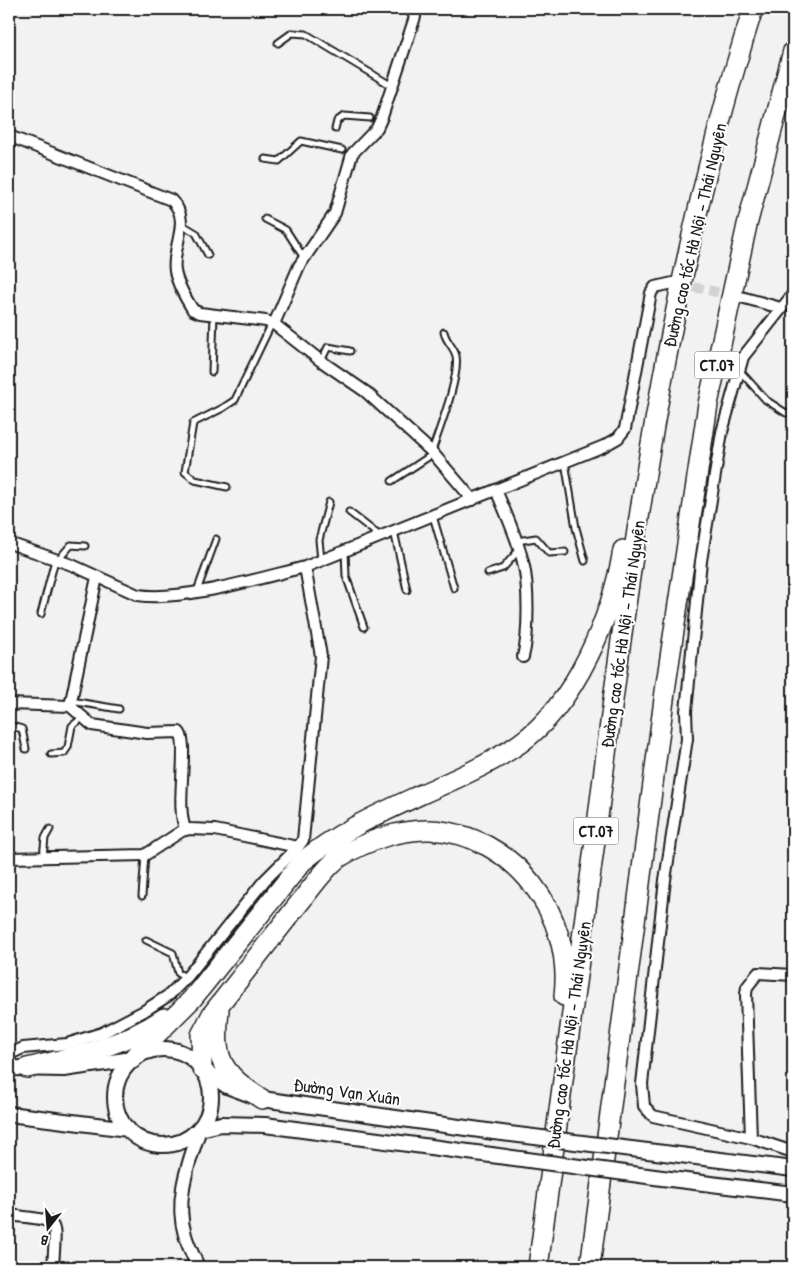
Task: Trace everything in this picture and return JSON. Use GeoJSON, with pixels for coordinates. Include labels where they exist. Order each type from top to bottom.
{"type":"FeatureCollection","features":[{"type":"Feature","properties":{"kind":"highway","name":"Đường cao tốc Hà Nội - Thái Nguyên"},"geometry":{"type":"LineString","coordinates":[[538,1267],[616,675],[658,396],[697,212],[753,9]]}},
{"type":"Feature","properties":{"kind":"highway","name":"CT.07"},"geometry":{"type":"LineString","coordinates":[[590,1267],[662,712],[708,404],[746,225],[793,51]]}},
{"type":"Feature","properties":{"kind":"highway"},"geometry":{"type":"LineString","coordinates":[[132,1059],[192,999],[302,862],[322,845],[351,828],[463,775],[520,744],[564,698],[592,646],[606,615],[620,567],[635,478],[658,396]]}},
{"type":"Feature","properties":{"kind":"highway"},"geometry":{"type":"LineString","coordinates":[[602,1267],[664,787],[662,712]]}},
{"type":"Feature","properties":{"kind":"highway"},"geometry":{"type":"LineString","coordinates":[[202,1068],[201,1035],[220,1004],[319,878],[339,858],[363,845],[392,835],[430,830],[479,842],[498,852],[516,865],[533,884],[551,913],[564,956],[566,983],[539,1173],[532,1267]]}},
{"type":"Feature","properties":{"kind":"highway"},"geometry":{"type":"LineString","coordinates":[[18,1068],[82,1055],[118,1042],[153,1025],[192,999]]}},
{"type":"Feature","properties":{"kind":"highway"},"geometry":{"type":"LineString","coordinates":[[220,1004],[217,1034],[218,1048],[225,1068],[236,1083],[262,1099]]}},
{"type":"Feature","properties":{"kind":"main road"},"geometry":{"type":"LineString","coordinates":[[161,1048],[176,1050],[191,1057],[202,1068],[210,1083],[212,1099],[208,1115],[200,1129],[187,1139],[155,1145],[140,1139],[128,1129],[118,1116],[115,1101],[116,1085],[122,1071],[132,1059],[146,1051],[161,1048]]}},
{"type":"Feature","properties":{"kind":"main road"},"geometry":{"type":"LineString","coordinates":[[18,1068],[64,1069],[132,1059]]}},
{"type":"Feature","properties":{"kind":"main road","name":"Đường Vạn Xuân"},"geometry":{"type":"LineString","coordinates":[[202,1068],[227,1086],[262,1099],[494,1132],[793,1169]]}},
{"type":"Feature","properties":{"kind":"main road"},"geometry":{"type":"LineString","coordinates":[[9,1114],[128,1129]]}},
{"type":"Feature","properties":{"kind":"main road"},"geometry":{"type":"LineString","coordinates":[[200,1129],[221,1124],[265,1125],[793,1194]]}},
{"type":"Feature","properties":{"kind":"street"},"geometry":{"type":"LineString","coordinates":[[273,324],[304,258],[335,213],[347,152],[374,120],[392,87],[415,17],[411,9]]}},
{"type":"Feature","properties":{"kind":"street"},"geometry":{"type":"LineString","coordinates":[[9,136],[171,200],[180,212],[181,224],[175,269],[193,310],[273,324],[321,361],[366,392],[433,453],[473,500]]}},
{"type":"Feature","properties":{"kind":"street"},"geometry":{"type":"LineString","coordinates":[[9,543],[56,560],[130,592],[149,597],[197,591],[304,567],[345,551],[604,446],[623,434],[651,293],[655,287],[673,283]]}},
{"type":"Feature","properties":{"kind":"street"},"geometry":{"type":"LineString","coordinates":[[793,294],[749,347],[739,369],[722,432],[701,560],[686,711],[687,739],[665,880],[642,1084],[644,1106],[653,1116],[751,1138],[793,1152]]}},
{"type":"Feature","properties":{"kind":"street"},"geometry":{"type":"LineString","coordinates":[[742,297],[781,308]]}},
{"type":"Feature","properties":{"kind":"street"},"geometry":{"type":"LineString","coordinates":[[496,490],[524,564],[528,632],[523,657]]}},
{"type":"Feature","properties":{"kind":"street"},"geometry":{"type":"LineString","coordinates":[[9,1060],[10,1054],[24,1048],[67,1044],[102,1033],[144,1012],[169,995],[187,977],[264,881],[303,840],[321,666],[321,656],[304,567]]}},
{"type":"Feature","properties":{"kind":"street"},"geometry":{"type":"LineString","coordinates":[[96,577],[71,704],[82,718],[92,725],[148,733],[172,731],[183,736],[182,811],[186,830]]}},
{"type":"Feature","properties":{"kind":"street"},"geometry":{"type":"LineString","coordinates":[[9,704],[71,704]]}},
{"type":"Feature","properties":{"kind":"street"},"geometry":{"type":"LineString","coordinates":[[9,858],[145,855],[186,830],[215,830],[298,847]]}},
{"type":"Feature","properties":{"kind":"street"},"geometry":{"type":"LineString","coordinates":[[751,1138],[746,1027],[747,987],[758,974],[793,975]]}},
{"type":"Feature","properties":{"kind":"street"},"geometry":{"type":"LineString","coordinates":[[198,1267],[184,1234],[181,1204],[184,1176],[200,1129]]}},
{"type":"Feature","properties":{"kind":"street"},"geometry":{"type":"LineString","coordinates":[[9,1215],[48,1221],[54,1226],[56,1232],[52,1267]]}},
{"type":"Feature","properties":{"kind":"lane"},"geometry":{"type":"LineString","coordinates":[[278,44],[292,33],[306,34],[392,87]]}},
{"type":"Feature","properties":{"kind":"lane"},"geometry":{"type":"LineString","coordinates":[[334,129],[337,121],[344,116],[374,120]]}},
{"type":"Feature","properties":{"kind":"lane"},"geometry":{"type":"LineString","coordinates":[[265,159],[279,161],[300,141],[347,152]]}},
{"type":"Feature","properties":{"kind":"lane"},"geometry":{"type":"LineString","coordinates":[[265,219],[286,230],[304,258]]}},
{"type":"Feature","properties":{"kind":"lane"},"geometry":{"type":"LineString","coordinates":[[181,224],[196,233],[208,255]]}},
{"type":"Feature","properties":{"kind":"lane"},"geometry":{"type":"LineString","coordinates":[[212,372],[214,314]]}},
{"type":"Feature","properties":{"kind":"lane"},"geometry":{"type":"LineString","coordinates":[[227,487],[195,480],[185,472],[193,424],[235,400],[273,324]]}},
{"type":"Feature","properties":{"kind":"lane"},"geometry":{"type":"LineString","coordinates":[[392,481],[433,453],[447,405],[456,364],[454,350],[446,342],[444,332]]}},
{"type":"Feature","properties":{"kind":"lane"},"geometry":{"type":"LineString","coordinates":[[321,361],[328,348],[350,351]]}},
{"type":"Feature","properties":{"kind":"lane"},"geometry":{"type":"LineString","coordinates":[[739,369],[766,400],[786,413]]}},
{"type":"Feature","properties":{"kind":"lane"},"geometry":{"type":"LineString","coordinates":[[565,462],[576,528],[585,561]]}},
{"type":"Feature","properties":{"kind":"lane"},"geometry":{"type":"LineString","coordinates":[[321,560],[319,540],[329,502]]}},
{"type":"Feature","properties":{"kind":"lane"},"geometry":{"type":"LineString","coordinates":[[349,512],[381,536]]}},
{"type":"Feature","properties":{"kind":"lane"},"geometry":{"type":"LineString","coordinates":[[433,516],[454,588]]}},
{"type":"Feature","properties":{"kind":"lane"},"geometry":{"type":"LineString","coordinates":[[394,531],[407,590]]}},
{"type":"Feature","properties":{"kind":"lane"},"geometry":{"type":"LineString","coordinates":[[488,573],[503,568],[518,545],[536,538],[549,553],[565,552]]}},
{"type":"Feature","properties":{"kind":"lane"},"geometry":{"type":"LineString","coordinates":[[197,591],[216,539]]}},
{"type":"Feature","properties":{"kind":"lane"},"geometry":{"type":"LineString","coordinates":[[41,614],[56,560],[71,545],[85,546]]}},
{"type":"Feature","properties":{"kind":"lane"},"geometry":{"type":"LineString","coordinates":[[345,551],[346,576],[364,627]]}},
{"type":"Feature","properties":{"kind":"lane"},"geometry":{"type":"LineString","coordinates":[[71,704],[119,709]]}},
{"type":"Feature","properties":{"kind":"lane"},"geometry":{"type":"LineString","coordinates":[[52,754],[64,753],[68,747],[72,726],[82,718]]}},
{"type":"Feature","properties":{"kind":"lane"},"geometry":{"type":"LineString","coordinates":[[9,725],[22,730],[26,749]]}},
{"type":"Feature","properties":{"kind":"lane"},"geometry":{"type":"LineString","coordinates":[[42,857],[45,838],[50,829]]}},
{"type":"Feature","properties":{"kind":"lane"},"geometry":{"type":"LineString","coordinates":[[142,896],[145,855]]}},
{"type":"Feature","properties":{"kind":"lane"},"geometry":{"type":"LineString","coordinates":[[146,940],[173,953],[178,973],[187,977]]}},
{"type":"Feature","properties":{"kind":"tunnel"},"geometry":{"type":"LineString","coordinates":[[679,284],[736,296]]}}]}
